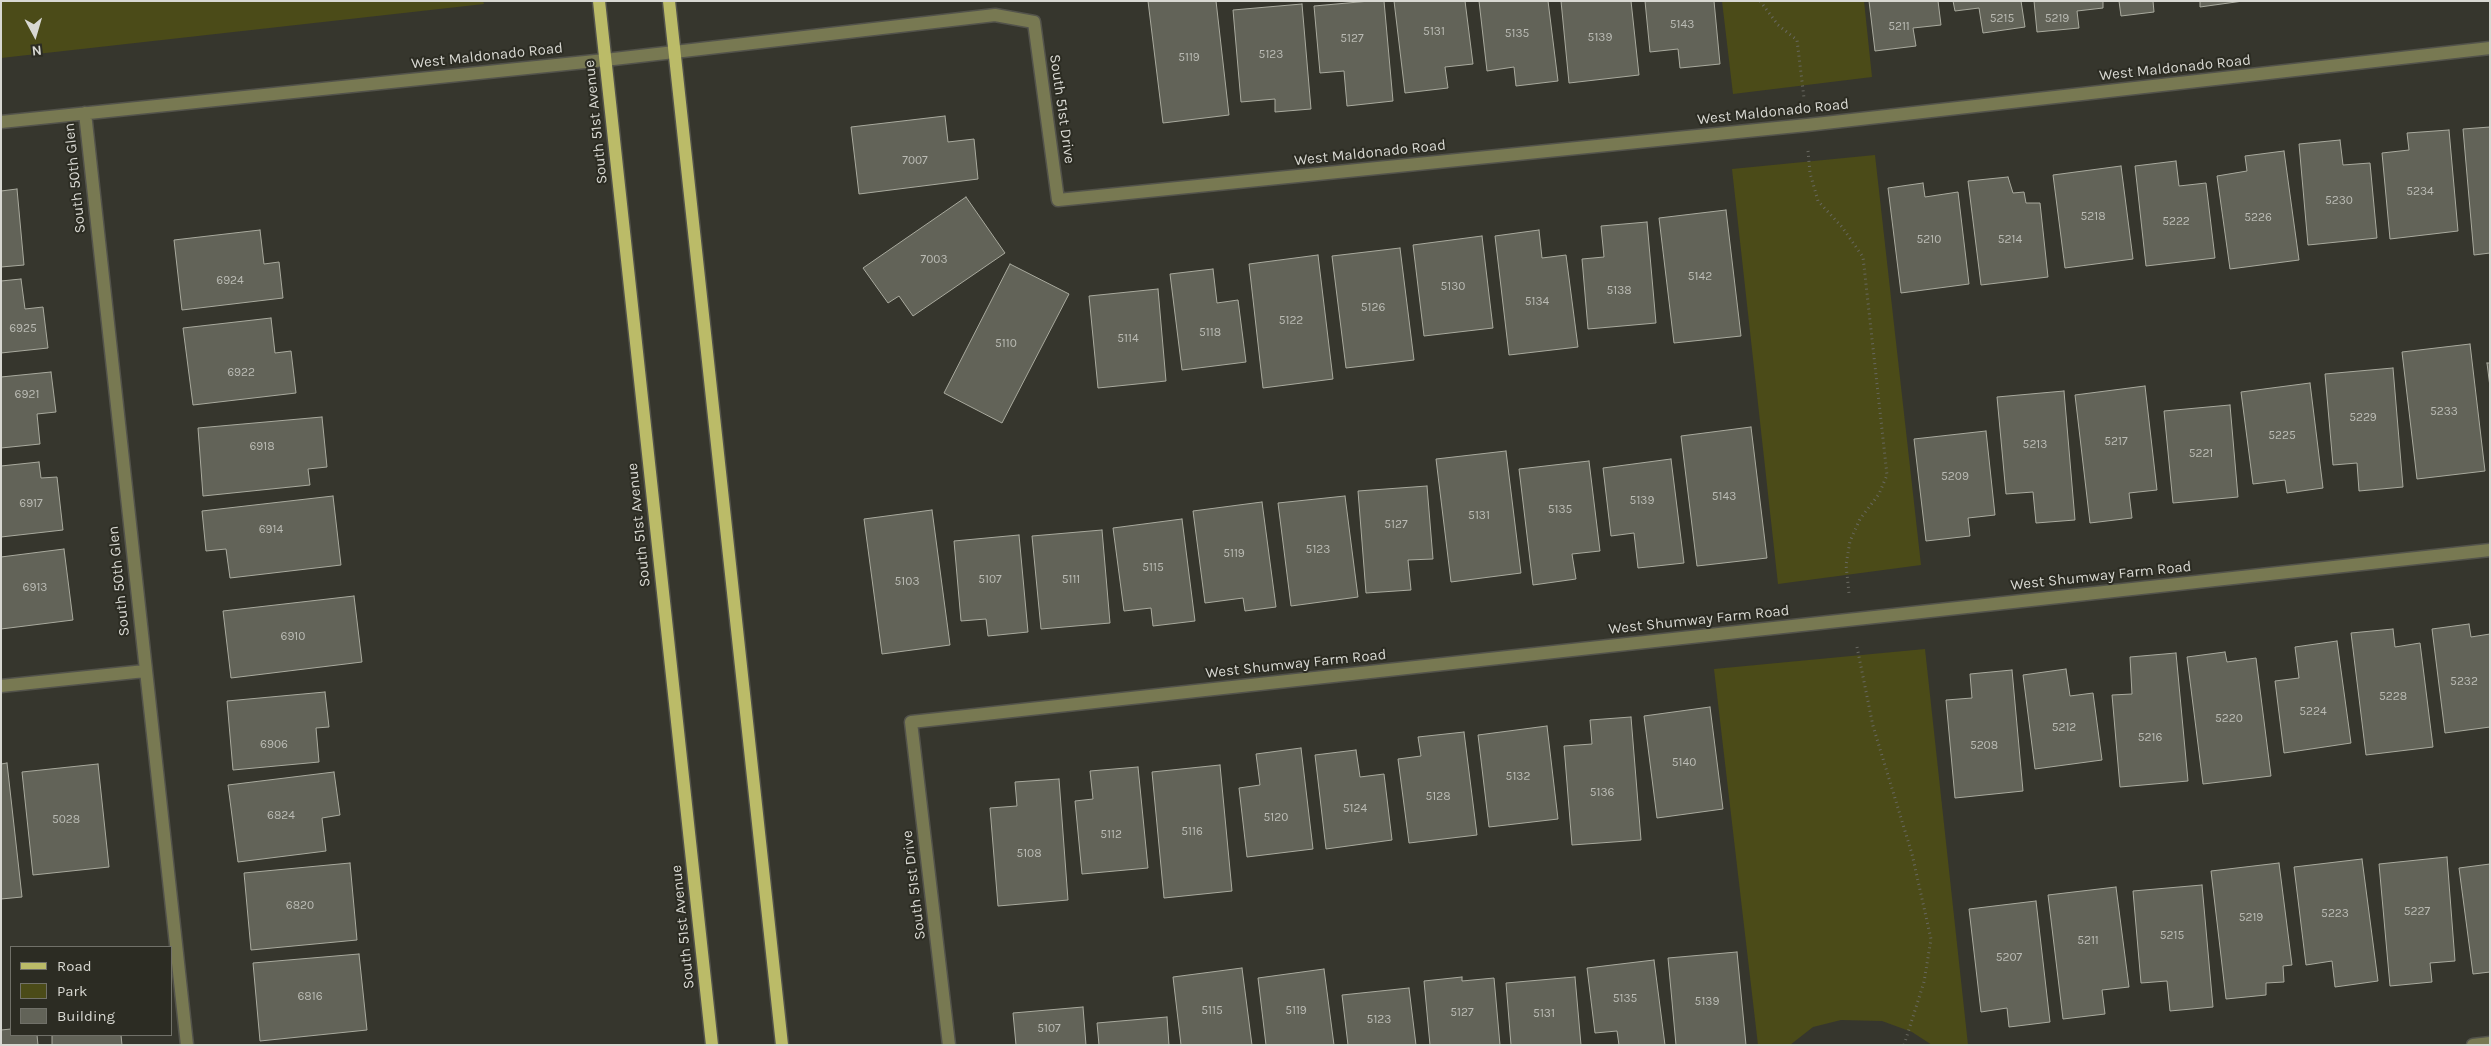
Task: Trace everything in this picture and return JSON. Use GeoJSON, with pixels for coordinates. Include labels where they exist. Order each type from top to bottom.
{"type":"FeatureCollection","features":[{"type":"Feature","properties":{"kind":"main road","name":"South 51st Avenue"},"geometry":{"type":"LineString","coordinates":[[599,1],[712,1045]]}},
{"type":"Feature","properties":{"kind":"main road"},"geometry":{"type":"LineString","coordinates":[[669,1],[782,1045]]}},
{"type":"Feature","properties":{"kind":"street","name":"West Maldonado Road"},"geometry":{"type":"LineString","coordinates":[[1,122],[605,60],[995,15],[1034,22]]}},
{"type":"Feature","properties":{"kind":"street","name":"South 51st Drive"},"geometry":{"type":"LineString","coordinates":[[1034,22],[1058,200]]}},
{"type":"Feature","properties":{"kind":"street","name":"West Maldonado Road"},"geometry":{"type":"LineString","coordinates":[[1058,200],[1807,125],[2490,48]]}},
{"type":"Feature","properties":{"kind":"street","name":"South 50th Glen"},"geometry":{"type":"LineString","coordinates":[[85,113],[187,1045]]}},
{"type":"Feature","properties":{"kind":"street","name":"West Shumway Farm Road"},"geometry":{"type":"LineString","coordinates":[[911,722],[2490,550]]}},
{"type":"Feature","properties":{"kind":"street"},"geometry":{"type":"LineString","coordinates":[[1,686],[145,671]]}},
{"type":"Feature","properties":{"kind":"street","name":"South 51st Drive"},"geometry":{"type":"LineString","coordinates":[[911,722],[949,1045]]}},
{"type":"Feature","properties":{"kind":"street"},"geometry":{"type":"LineString","coordinates":[[2473,1045],[2490,1043]]}},
{"type":"Feature","properties":{"kind":"path"},"geometry":{"type":"LineString","coordinates":[[1760,1],[1778,26],[1797,40],[1807,125],[1810,173],[1818,201],[1842,227],[1863,257],[1887,475],[1879,494],[1860,519],[1850,542],[1846,565],[1852,619],[1873,726],[1912,854],[1931,939],[1924,982],[1904,1045]]}},
{"type":"Feature","properties":{"kind":"green space"},"geometry":{"type":"Polygon","coordinates":[[[1,1],[483,1],[484,4],[1,58],[1,1]]]}},
{"type":"Feature","properties":{"kind":"green space"},"geometry":{"type":"Polygon","coordinates":[[[1722,1],[1864,1],[1872,77],[1733,94],[1722,1]]]}},
{"type":"Feature","properties":{"kind":"green space"},"geometry":{"type":"Polygon","coordinates":[[[1875,155],[1921,565],[1778,584],[1732,169],[1875,155]]]}},
{"type":"Feature","properties":{"kind":"green space"},"geometry":{"type":"Polygon","coordinates":[[[1925,649],[1968,1045],[1932,1045],[1912,1032],[1882,1021],[1841,1020],[1813,1027],[1790,1045],[1758,1045],[1714,669],[1925,649]]]}},
{"type":"Feature","properties":{"kind":"building"},"geometry":{"type":"Polygon","coordinates":[[[1148,1],[1216,1],[1229,115],[1163,123],[1148,1]]]}},
{"type":"Feature","properties":{"kind":"building"},"geometry":{"type":"Polygon","coordinates":[[[1384,1],[1393,101],[1347,106],[1344,71],[1320,73],[1314,6],[1384,1]]]}},
{"type":"Feature","properties":{"kind":"building"},"geometry":{"type":"Polygon","coordinates":[[[1394,1],[1465,1],[1473,64],[1445,67],[1448,88],[1405,93],[1394,1]]]}},
{"type":"Feature","properties":{"kind":"building"},"geometry":{"type":"Polygon","coordinates":[[[1479,1],[1548,1],[1558,81],[1516,86],[1514,67],[1487,71],[1479,1]]]}},
{"type":"Feature","properties":{"kind":"building"},"geometry":{"type":"Polygon","coordinates":[[[1561,1],[1631,1],[1639,75],[1569,83],[1561,1]]]}},
{"type":"Feature","properties":{"kind":"building"},"geometry":{"type":"Polygon","coordinates":[[[1645,1],[1714,1],[1720,64],[1680,68],[1678,49],[1650,52],[1645,1]]]}},
{"type":"Feature","properties":{"kind":"building"},"geometry":{"type":"Polygon","coordinates":[[[1869,1],[1938,1],[1941,25],[1913,28],[1916,46],[1875,51],[1869,1]]]}},
{"type":"Feature","properties":{"kind":"building"},"geometry":{"type":"Polygon","coordinates":[[[1953,1],[2021,1],[2025,27],[1983,33],[1979,8],[1955,11],[1953,1]]]}},
{"type":"Feature","properties":{"kind":"building"},"geometry":{"type":"Polygon","coordinates":[[[2034,1],[2103,1],[2103,8],[2077,11],[2079,28],[2037,32],[2034,1]]]}},
{"type":"Feature","properties":{"kind":"building"},"geometry":{"type":"Polygon","coordinates":[[[2119,1],[2153,1],[2154,12],[2121,16],[2119,1]]]}},
{"type":"Feature","properties":{"kind":"building"},"geometry":{"type":"Polygon","coordinates":[[[2200,1],[2243,1],[2200,7],[2200,1]]]}},
{"type":"Feature","properties":{"kind":"building"},"geometry":{"type":"Polygon","coordinates":[[[1302,4],[1311,109],[1275,112],[1275,99],[1241,102],[1233,10],[1302,4]]]}},
{"type":"Feature","properties":{"kind":"building"},"geometry":{"type":"Polygon","coordinates":[[[945,116],[948,142],[974,139],[978,179],[859,194],[851,127],[945,116]]]}},
{"type":"Feature","properties":{"kind":"building"},"geometry":{"type":"Polygon","coordinates":[[[2490,127],[2490,253],[2474,255],[2463,129],[2490,127]]]}},
{"type":"Feature","properties":{"kind":"building"},"geometry":{"type":"Polygon","coordinates":[[[2449,130],[2458,231],[2390,239],[2382,153],[2409,150],[2407,133],[2449,130]]]}},
{"type":"Feature","properties":{"kind":"building"},"geometry":{"type":"Polygon","coordinates":[[[2340,140],[2343,165],[2370,163],[2377,238],[2308,245],[2299,144],[2340,140]]]}},
{"type":"Feature","properties":{"kind":"building"},"geometry":{"type":"Polygon","coordinates":[[[2284,151],[2299,260],[2230,269],[2217,176],[2247,171],[2245,156],[2284,151]]]}},
{"type":"Feature","properties":{"kind":"building"},"geometry":{"type":"Polygon","coordinates":[[[2176,161],[2179,186],[2206,183],[2215,258],[2146,266],[2135,166],[2176,161]]]}},
{"type":"Feature","properties":{"kind":"building"},"geometry":{"type":"Polygon","coordinates":[[[2121,166],[2133,259],[2065,268],[2053,175],[2121,166]]]}},
{"type":"Feature","properties":{"kind":"building"},"geometry":{"type":"Polygon","coordinates":[[[2008,177],[2013,193],[2024,192],[2026,203],[2040,203],[2048,277],[1981,285],[1968,181],[2008,177]]]}},
{"type":"Feature","properties":{"kind":"building"},"geometry":{"type":"Polygon","coordinates":[[[1923,183],[1925,197],[1958,192],[1969,284],[1901,293],[1888,188],[1923,183]]]}},
{"type":"Feature","properties":{"kind":"building"},"geometry":{"type":"Polygon","coordinates":[[[17,189],[24,265],[1,267],[1,191],[17,189]]]}},
{"type":"Feature","properties":{"kind":"building"},"geometry":{"type":"Polygon","coordinates":[[[966,197],[1005,253],[913,316],[899,296],[888,303],[863,268],[966,197]]]}},
{"type":"Feature","properties":{"kind":"building"},"geometry":{"type":"Polygon","coordinates":[[[1726,210],[1741,336],[1674,343],[1659,218],[1726,210]]]}},
{"type":"Feature","properties":{"kind":"building"},"geometry":{"type":"Polygon","coordinates":[[[1647,222],[1656,323],[1588,329],[1582,259],[1604,257],[1601,226],[1647,222]]]}},
{"type":"Feature","properties":{"kind":"building"},"geometry":{"type":"Polygon","coordinates":[[[260,230],[264,264],[279,262],[283,298],[182,310],[174,240],[260,230]]]}},
{"type":"Feature","properties":{"kind":"building"},"geometry":{"type":"Polygon","coordinates":[[[1539,230],[1542,258],[1566,255],[1578,347],[1509,355],[1495,236],[1539,230]]]}},
{"type":"Feature","properties":{"kind":"building"},"geometry":{"type":"Polygon","coordinates":[[[1482,236],[1493,328],[1424,336],[1413,245],[1482,236]]]}},
{"type":"Feature","properties":{"kind":"building"},"geometry":{"type":"Polygon","coordinates":[[[1400,248],[1414,360],[1346,368],[1332,256],[1400,248]]]}},
{"type":"Feature","properties":{"kind":"building"},"geometry":{"type":"Polygon","coordinates":[[[1318,255],[1333,379],[1263,388],[1249,264],[1318,255]]]}},
{"type":"Feature","properties":{"kind":"building"},"geometry":{"type":"Polygon","coordinates":[[[1010,264],[1069,294],[1002,423],[944,393],[1010,264]]]}},
{"type":"Feature","properties":{"kind":"building"},"geometry":{"type":"Polygon","coordinates":[[[1213,269],[1217,303],[1238,300],[1246,362],[1182,370],[1170,274],[1213,269]]]}},
{"type":"Feature","properties":{"kind":"building"},"geometry":{"type":"Polygon","coordinates":[[[21,279],[25,309],[43,307],[48,348],[1,353],[1,281],[21,279]]]}},
{"type":"Feature","properties":{"kind":"building"},"geometry":{"type":"Polygon","coordinates":[[[1158,289],[1166,381],[1098,388],[1089,296],[1158,289]]]}},
{"type":"Feature","properties":{"kind":"building"},"geometry":{"type":"Polygon","coordinates":[[[271,318],[275,353],[291,351],[296,393],[193,405],[183,328],[271,318]]]}},
{"type":"Feature","properties":{"kind":"building"},"geometry":{"type":"Polygon","coordinates":[[[2470,344],[2485,471],[2417,479],[2402,352],[2470,344]]]}},
{"type":"Feature","properties":{"kind":"building"},"geometry":{"type":"Polygon","coordinates":[[[2487,363],[2490,363],[2490,387],[2487,363]]]}},
{"type":"Feature","properties":{"kind":"building"},"geometry":{"type":"Polygon","coordinates":[[[2393,368],[2403,487],[2359,491],[2357,463],[2333,465],[2325,374],[2393,368]]]}},
{"type":"Feature","properties":{"kind":"building"},"geometry":{"type":"Polygon","coordinates":[[[51,372],[56,412],[37,414],[40,444],[1,448],[1,377],[51,372]]]}},
{"type":"Feature","properties":{"kind":"building"},"geometry":{"type":"Polygon","coordinates":[[[2310,383],[2323,488],[2287,493],[2285,480],[2253,484],[2241,392],[2310,383]]]}},
{"type":"Feature","properties":{"kind":"building"},"geometry":{"type":"Polygon","coordinates":[[[2145,386],[2157,490],[2129,493],[2132,518],[2090,523],[2075,395],[2145,386]]]}},
{"type":"Feature","properties":{"kind":"building"},"geometry":{"type":"Polygon","coordinates":[[[2064,391],[2075,520],[2036,523],[2033,492],[2006,494],[1997,397],[2064,391]]]}},
{"type":"Feature","properties":{"kind":"building"},"geometry":{"type":"Polygon","coordinates":[[[2230,405],[2238,497],[2173,503],[2164,411],[2230,405]]]}},
{"type":"Feature","properties":{"kind":"building"},"geometry":{"type":"Polygon","coordinates":[[[322,417],[327,467],[308,469],[310,485],[203,496],[198,428],[322,417]]]}},
{"type":"Feature","properties":{"kind":"building"},"geometry":{"type":"Polygon","coordinates":[[[1751,427],[1767,558],[1697,566],[1681,436],[1751,427]]]}},
{"type":"Feature","properties":{"kind":"building"},"geometry":{"type":"Polygon","coordinates":[[[1986,431],[1995,515],[1968,518],[1970,536],[1926,541],[1914,439],[1986,431]]]}},
{"type":"Feature","properties":{"kind":"building"},"geometry":{"type":"Polygon","coordinates":[[[1506,451],[1521,573],[1451,582],[1436,459],[1506,451]]]}},
{"type":"Feature","properties":{"kind":"building"},"geometry":{"type":"Polygon","coordinates":[[[1671,459],[1684,563],[1638,568],[1634,533],[1611,536],[1603,468],[1671,459]]]}},
{"type":"Feature","properties":{"kind":"building"},"geometry":{"type":"Polygon","coordinates":[[[1589,461],[1600,551],[1572,554],[1576,579],[1533,585],[1519,469],[1589,461]]]}},
{"type":"Feature","properties":{"kind":"building"},"geometry":{"type":"Polygon","coordinates":[[[39,462],[41,478],[57,477],[63,530],[1,537],[1,466],[39,462]]]}},
{"type":"Feature","properties":{"kind":"building"},"geometry":{"type":"Polygon","coordinates":[[[1427,486],[1433,559],[1408,560],[1411,590],[1366,593],[1358,491],[1427,486]]]}},
{"type":"Feature","properties":{"kind":"building"},"geometry":{"type":"Polygon","coordinates":[[[333,496],[341,565],[230,578],[226,549],[206,551],[202,511],[333,496]]]}},
{"type":"Feature","properties":{"kind":"building"},"geometry":{"type":"Polygon","coordinates":[[[1345,496],[1358,597],[1291,606],[1278,503],[1345,496]]]}},
{"type":"Feature","properties":{"kind":"building"},"geometry":{"type":"Polygon","coordinates":[[[1262,502],[1276,607],[1245,611],[1243,598],[1205,603],[1193,511],[1262,502]]]}},
{"type":"Feature","properties":{"kind":"building"},"geometry":{"type":"Polygon","coordinates":[[[932,510],[950,645],[882,654],[864,519],[932,510]]]}},
{"type":"Feature","properties":{"kind":"building"},"geometry":{"type":"Polygon","coordinates":[[[1182,519],[1195,621],[1153,626],[1151,608],[1124,611],[1113,528],[1182,519]]]}},
{"type":"Feature","properties":{"kind":"building"},"geometry":{"type":"Polygon","coordinates":[[[1102,530],[1110,623],[1041,629],[1032,536],[1102,530]]]}},
{"type":"Feature","properties":{"kind":"building"},"geometry":{"type":"Polygon","coordinates":[[[1019,535],[1028,632],[988,636],[986,619],[961,621],[954,541],[1019,535]]]}},
{"type":"Feature","properties":{"kind":"building"},"geometry":{"type":"Polygon","coordinates":[[[64,549],[73,620],[1,629],[1,557],[64,549]]]}},
{"type":"Feature","properties":{"kind":"building"},"geometry":{"type":"Polygon","coordinates":[[[354,596],[362,662],[231,678],[223,611],[354,596]]]}},
{"type":"Feature","properties":{"kind":"building"},"geometry":{"type":"Polygon","coordinates":[[[2469,624],[2471,637],[2490,634],[2490,727],[2445,733],[2432,629],[2469,624]]]}},
{"type":"Feature","properties":{"kind":"building"},"geometry":{"type":"Polygon","coordinates":[[[2393,629],[2395,647],[2420,643],[2433,747],[2366,755],[2351,633],[2393,629]]]}},
{"type":"Feature","properties":{"kind":"building"},"geometry":{"type":"Polygon","coordinates":[[[2337,641],[2351,743],[2284,753],[2275,681],[2299,678],[2295,647],[2337,641]]]}},
{"type":"Feature","properties":{"kind":"building"},"geometry":{"type":"Polygon","coordinates":[[[2225,652],[2227,662],[2256,658],[2271,776],[2203,784],[2187,657],[2225,652]]]}},
{"type":"Feature","properties":{"kind":"building"},"geometry":{"type":"Polygon","coordinates":[[[2176,653],[2188,781],[2120,787],[2112,695],[2132,694],[2130,657],[2176,653]]]}},
{"type":"Feature","properties":{"kind":"building"},"geometry":{"type":"Polygon","coordinates":[[[2066,669],[2070,696],[2093,693],[2102,760],[2035,769],[2023,675],[2066,669]]]}},
{"type":"Feature","properties":{"kind":"building"},"geometry":{"type":"Polygon","coordinates":[[[2012,670],[2023,791],[1955,798],[1946,700],[1972,698],[1970,674],[2012,670]]]}},
{"type":"Feature","properties":{"kind":"building"},"geometry":{"type":"Polygon","coordinates":[[[325,692],[329,727],[316,728],[319,762],[233,770],[227,701],[325,692]]]}},
{"type":"Feature","properties":{"kind":"building"},"geometry":{"type":"Polygon","coordinates":[[[1710,707],[1723,809],[1657,818],[1644,716],[1710,707]]]}},
{"type":"Feature","properties":{"kind":"building"},"geometry":{"type":"Polygon","coordinates":[[[1631,717],[1641,840],[1572,845],[1564,746],[1592,744],[1590,720],[1631,717]]]}},
{"type":"Feature","properties":{"kind":"building"},"geometry":{"type":"Polygon","coordinates":[[[1547,726],[1558,819],[1489,827],[1478,735],[1547,726]]]}},
{"type":"Feature","properties":{"kind":"building"},"geometry":{"type":"Polygon","coordinates":[[[1464,732],[1477,835],[1409,843],[1398,759],[1421,756],[1418,737],[1464,732]]]}},
{"type":"Feature","properties":{"kind":"building"},"geometry":{"type":"Polygon","coordinates":[[[1301,748],[1313,849],[1247,857],[1239,788],[1260,785],[1256,754],[1301,748]]]}},
{"type":"Feature","properties":{"kind":"building"},"geometry":{"type":"Polygon","coordinates":[[[1356,750],[1360,777],[1384,774],[1392,840],[1326,849],[1315,755],[1356,750]]]}},
{"type":"Feature","properties":{"kind":"building"},"geometry":{"type":"Polygon","coordinates":[[[7,763],[22,897],[1,899],[1,764],[7,763]]]}},
{"type":"Feature","properties":{"kind":"building"},"geometry":{"type":"Polygon","coordinates":[[[98,764],[109,867],[33,875],[22,772],[98,764]]]}},
{"type":"Feature","properties":{"kind":"building"},"geometry":{"type":"Polygon","coordinates":[[[1220,765],[1232,891],[1164,898],[1152,772],[1220,765]]]}},
{"type":"Feature","properties":{"kind":"building"},"geometry":{"type":"Polygon","coordinates":[[[1138,767],[1148,868],[1082,874],[1075,801],[1093,799],[1090,771],[1138,767]]]}},
{"type":"Feature","properties":{"kind":"building"},"geometry":{"type":"Polygon","coordinates":[[[334,772],[340,815],[322,818],[326,851],[238,862],[228,785],[334,772]]]}},
{"type":"Feature","properties":{"kind":"building"},"geometry":{"type":"Polygon","coordinates":[[[1059,779],[1068,900],[998,906],[990,808],[1017,806],[1015,782],[1059,779]]]}},
{"type":"Feature","properties":{"kind":"building"},"geometry":{"type":"Polygon","coordinates":[[[2447,857],[2455,961],[2430,963],[2432,982],[2390,986],[2379,864],[2447,857]]]}},
{"type":"Feature","properties":{"kind":"building"},"geometry":{"type":"Polygon","coordinates":[[[2362,859],[2378,981],[2335,987],[2332,961],[2306,965],[2294,867],[2362,859]]]}},
{"type":"Feature","properties":{"kind":"building"},"geometry":{"type":"Polygon","coordinates":[[[350,863],[357,940],[251,950],[244,873],[350,863]]]}},
{"type":"Feature","properties":{"kind":"building"},"geometry":{"type":"Polygon","coordinates":[[[2279,863],[2292,965],[2283,966],[2284,982],[2266,983],[2266,995],[2226,999],[2211,871],[2279,863]]]}},
{"type":"Feature","properties":{"kind":"building"},"geometry":{"type":"Polygon","coordinates":[[[2490,864],[2490,972],[2473,974],[2459,868],[2490,864]]]}},
{"type":"Feature","properties":{"kind":"building"},"geometry":{"type":"Polygon","coordinates":[[[2202,885],[2213,1007],[2170,1011],[2167,981],[2141,983],[2133,891],[2202,885]]]}},
{"type":"Feature","properties":{"kind":"building"},"geometry":{"type":"Polygon","coordinates":[[[2116,887],[2129,987],[2102,990],[2105,1014],[2063,1019],[2048,895],[2116,887]]]}},
{"type":"Feature","properties":{"kind":"building"},"geometry":{"type":"Polygon","coordinates":[[[2036,901],[2050,1022],[2009,1027],[2007,1008],[1981,1012],[1969,909],[2036,901]]]}},
{"type":"Feature","properties":{"kind":"building"},"geometry":{"type":"Polygon","coordinates":[[[1737,952],[1746,1045],[1676,1045],[1668,958],[1737,952]]]}},
{"type":"Feature","properties":{"kind":"building"},"geometry":{"type":"Polygon","coordinates":[[[359,954],[367,1030],[260,1041],[253,963],[359,954]]]}},
{"type":"Feature","properties":{"kind":"building"},"geometry":{"type":"Polygon","coordinates":[[[1654,960],[1665,1045],[1619,1045],[1617,1031],[1595,1033],[1587,968],[1654,960]]]}},
{"type":"Feature","properties":{"kind":"building"},"geometry":{"type":"Polygon","coordinates":[[[1242,968],[1252,1045],[1181,1045],[1173,977],[1242,968]]]}},
{"type":"Feature","properties":{"kind":"building"},"geometry":{"type":"Polygon","coordinates":[[[1324,969],[1334,1045],[1266,1045],[1258,978],[1324,969]]]}},
{"type":"Feature","properties":{"kind":"building"},"geometry":{"type":"Polygon","coordinates":[[[1462,977],[1462,981],[1494,978],[1500,1045],[1430,1045],[1424,981],[1462,977]]]}},
{"type":"Feature","properties":{"kind":"building"},"geometry":{"type":"Polygon","coordinates":[[[1575,977],[1581,1045],[1511,1045],[1506,983],[1575,977]]]}},
{"type":"Feature","properties":{"kind":"building"},"geometry":{"type":"Polygon","coordinates":[[[1409,988],[1416,1045],[1348,1045],[1342,995],[1409,988]]]}},
{"type":"Feature","properties":{"kind":"building"},"geometry":{"type":"Polygon","coordinates":[[[1083,1007],[1086,1045],[1016,1045],[1013,1013],[1083,1007]]]}},
{"type":"Feature","properties":{"kind":"building"},"geometry":{"type":"Polygon","coordinates":[[[1167,1017],[1169,1045],[1099,1045],[1097,1023],[1167,1017]]]}},
{"type":"Feature","properties":{"kind":"building"},"geometry":{"type":"Polygon","coordinates":[[[10,1029],[10,1036],[37,1036],[38,1045],[1,1045],[1,1030],[10,1029]]]}},
{"type":"Feature","properties":{"kind":"building"},"geometry":{"type":"Polygon","coordinates":[[[52,1036],[121,1036],[122,1045],[52,1045],[52,1036]]]}}]}
